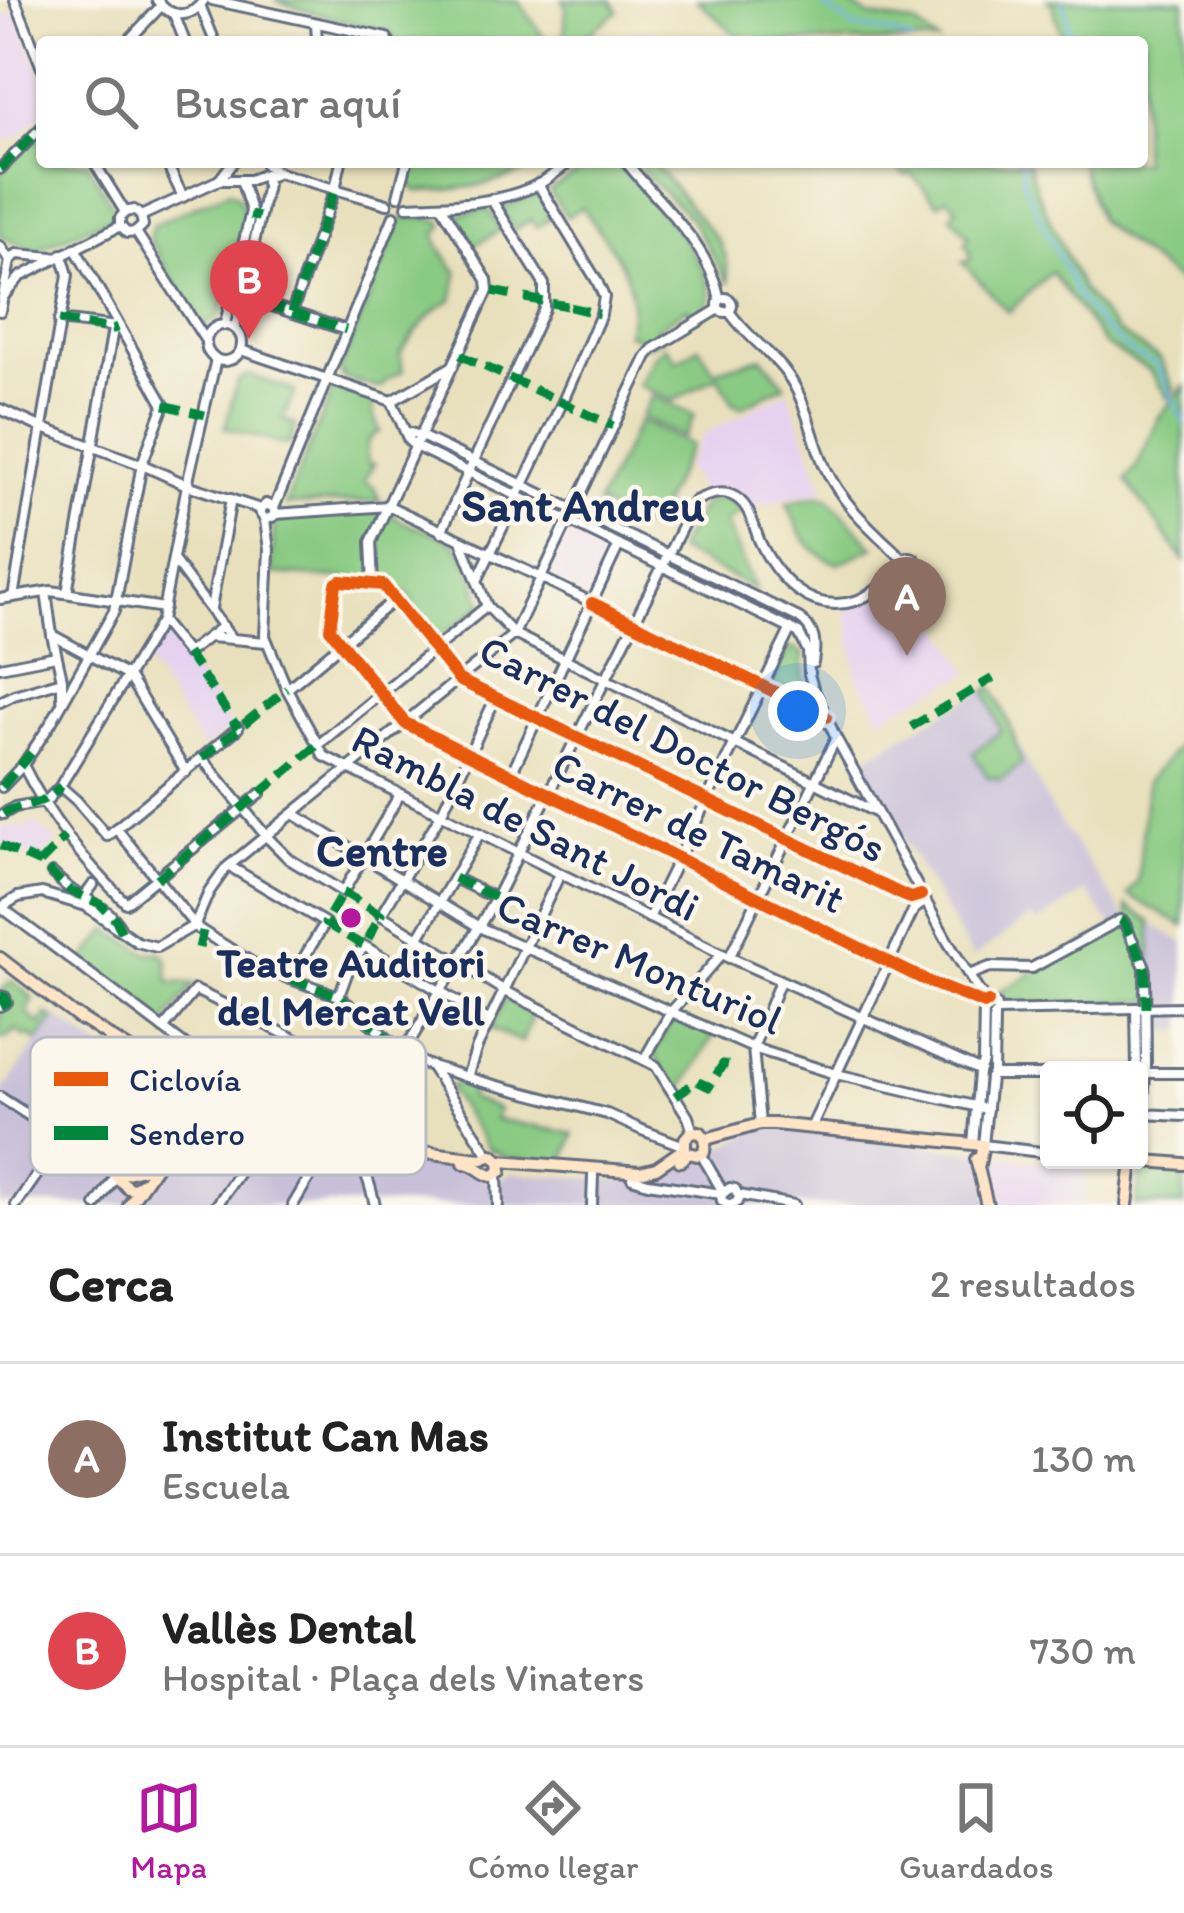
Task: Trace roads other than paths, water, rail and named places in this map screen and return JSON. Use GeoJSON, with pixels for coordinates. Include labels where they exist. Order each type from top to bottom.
{"type":"FeatureCollection","features":[{"type":"Feature","properties":{"kind":"street"},"geometry":{"type":"LineString","coordinates":[[15,0],[36,53]]}},
{"type":"Feature","properties":{"kind":"street"},"geometry":{"type":"LineString","coordinates":[[174,14],[190,13],[205,2],[371,36]]}},
{"type":"Feature","properties":{"kind":"street"},"geometry":{"type":"LineString","coordinates":[[205,2],[214,36]]}},
{"type":"Feature","properties":{"kind":"street"},"geometry":{"type":"LineString","coordinates":[[132,36],[159,3],[174,14],[183,36]]}},
{"type":"Feature","properties":{"kind":"street"},"geometry":{"type":"LineString","coordinates":[[316,23],[317,36]]}},
{"type":"Feature","properties":{"kind":"street"},"geometry":{"type":"LineString","coordinates":[[0,169],[36,133]]}},
{"type":"Feature","properties":{"kind":"street"},"geometry":{"type":"LineString","coordinates":[[98,168],[125,212]]}},
{"type":"Feature","properties":{"kind":"street"},"geometry":{"type":"LineString","coordinates":[[169,168],[183,197]]}},
{"type":"Feature","properties":{"kind":"street"},"geometry":{"type":"LineString","coordinates":[[219,180],[228,168]]}},
{"type":"Feature","properties":{"kind":"street"},"geometry":{"type":"LineString","coordinates":[[230,326],[250,212],[232,168]]}},
{"type":"Feature","properties":{"kind":"street"},"geometry":{"type":"LineString","coordinates":[[292,312],[340,168]]}},
{"type":"Feature","properties":{"kind":"street"},"geometry":{"type":"LineString","coordinates":[[398,196],[405,168]]}},
{"type":"Feature","properties":{"kind":"street"},"geometry":{"type":"LineString","coordinates":[[407,206],[491,199],[538,184],[562,168]]}},
{"type":"Feature","properties":{"kind":"street"},"geometry":{"type":"LineString","coordinates":[[631,168],[693,240],[723,306],[791,379],[838,489],[906,573],[925,579]]}},
{"type":"Feature","properties":{"kind":"street"},"geometry":{"type":"LineString","coordinates":[[142,216],[219,180],[237,180],[265,169]]}},
{"type":"Feature","properties":{"kind":"street"},"geometry":{"type":"LineString","coordinates":[[265,169],[272,176],[279,173],[387,204]]}},
{"type":"Feature","properties":{"kind":"street"},"geometry":{"type":"LineString","coordinates":[[230,326],[267,185],[265,169]]}},
{"type":"Feature","properties":{"kind":"street"},"geometry":{"type":"LineString","coordinates":[[476,582],[574,378],[604,297],[586,259],[538,184]]}},
{"type":"Feature","properties":{"kind":"street"},"geometry":{"type":"LineString","coordinates":[[398,196],[407,206],[401,215],[394,215],[387,204],[398,196]]}},
{"type":"Feature","properties":{"kind":"street"},"geometry":{"type":"LineString","coordinates":[[441,532],[544,309],[544,284],[491,199]]}},
{"type":"Feature","properties":{"kind":"street"},"geometry":{"type":"LineString","coordinates":[[340,644],[330,629],[336,584],[377,583],[371,542],[488,290],[487,280],[441,205]]}},
{"type":"Feature","properties":{"kind":"street"},"geometry":{"type":"LineString","coordinates":[[134,210],[142,216],[136,232],[120,226],[125,212],[134,210]]}},
{"type":"Feature","properties":{"kind":"street"},"geometry":{"type":"LineString","coordinates":[[265,520],[274,511],[394,215]]}},
{"type":"Feature","properties":{"kind":"street"},"geometry":{"type":"LineString","coordinates":[[0,245],[11,272],[24,276],[120,226]]}},
{"type":"Feature","properties":{"kind":"street"},"geometry":{"type":"LineString","coordinates":[[136,232],[216,359],[230,360],[241,350],[242,338],[230,326]]}},
{"type":"Feature","properties":{"kind":"street"},"geometry":{"type":"LineString","coordinates":[[14,807],[1,787],[23,765],[61,705],[117,601],[142,464],[164,405],[115,328],[75,248]]}},
{"type":"Feature","properties":{"kind":"street"},"geometry":{"type":"LineString","coordinates":[[0,311],[9,264],[17,254],[58,256]]}},
{"type":"Feature","properties":{"kind":"street"},"geometry":{"type":"LineString","coordinates":[[3,297],[32,265],[27,256]]}},
{"type":"Feature","properties":{"kind":"street"},"geometry":{"type":"LineString","coordinates":[[13,597],[68,275],[58,256]]}},
{"type":"Feature","properties":{"kind":"street"},"geometry":{"type":"LineString","coordinates":[[241,296],[346,330]]}},
{"type":"Feature","properties":{"kind":"street"},"geometry":{"type":"LineString","coordinates":[[175,1037],[1,907],[19,897],[42,893],[86,906],[144,946],[157,947],[195,925],[209,892],[229,866],[514,634],[647,356],[723,306]]}},
{"type":"Feature","properties":{"kind":"street"},"geometry":{"type":"LineString","coordinates":[[59,320],[115,328]]}},
{"type":"Feature","properties":{"kind":"street"},"geometry":{"type":"LineString","coordinates":[[206,341],[212,329],[230,326]]}},
{"type":"Feature","properties":{"kind":"street"},"geometry":{"type":"LineString","coordinates":[[68,593],[115,328]]}},
{"type":"Feature","properties":{"kind":"street"},"geometry":{"type":"LineString","coordinates":[[241,350],[392,401],[415,446],[662,566],[806,623],[815,645],[813,688]]}},
{"type":"Feature","properties":{"kind":"street"},"geometry":{"type":"LineString","coordinates":[[4,814],[14,807],[42,802],[61,786],[161,621],[216,359]]}},
{"type":"Feature","properties":{"kind":"street"},"geometry":{"type":"LineString","coordinates":[[392,401],[455,365]]}},
{"type":"Feature","properties":{"kind":"street"},"geometry":{"type":"LineString","coordinates":[[422,383],[431,385],[439,398]]}},
{"type":"Feature","properties":{"kind":"street"},"geometry":{"type":"LineString","coordinates":[[0,409],[187,485],[260,509]]}},
{"type":"Feature","properties":{"kind":"street"},"geometry":{"type":"LineString","coordinates":[[430,417],[436,443]]}},
{"type":"Feature","properties":{"kind":"street"},"geometry":{"type":"LineString","coordinates":[[407,432],[575,508],[794,622],[808,651],[813,688],[836,738],[989,1009],[978,1145],[987,1205]]}},
{"type":"Feature","properties":{"kind":"street"},"geometry":{"type":"LineString","coordinates":[[408,460],[432,454]]}},
{"type":"Feature","properties":{"kind":"street"},"geometry":{"type":"LineString","coordinates":[[412,1037],[520,853],[695,500],[730,494],[746,507],[784,581],[811,598],[836,604],[854,602],[871,594],[903,564]]}},
{"type":"Feature","properties":{"kind":"street"},"geometry":{"type":"LineString","coordinates":[[211,608],[231,499]]}},
{"type":"Feature","properties":{"kind":"street"},"geometry":{"type":"LineString","coordinates":[[260,509],[266,505],[290,512],[389,506],[826,717]]}},
{"type":"Feature","properties":{"kind":"street"},"geometry":{"type":"LineString","coordinates":[[260,509],[269,550],[265,636],[286,688],[318,745],[487,607]]}},
{"type":"Feature","properties":{"kind":"street"},"geometry":{"type":"LineString","coordinates":[[462,542],[487,607],[514,634],[877,812]]}},
{"type":"Feature","properties":{"kind":"street"},"geometry":{"type":"LineString","coordinates":[[511,775],[619,545]]}},
{"type":"Feature","properties":{"kind":"street"},"geometry":{"type":"LineString","coordinates":[[173,560],[231,638]]}},
{"type":"Feature","properties":{"kind":"street","name":"Carrer del Doctor Bergós"},"geometry":{"type":"LineString","coordinates":[[377,583],[460,680],[910,898],[923,898]]}},
{"type":"Feature","properties":{"kind":"street"},"geometry":{"type":"LineString","coordinates":[[46,592],[62,681],[61,705]]}},
{"type":"Feature","properties":{"kind":"street"},"geometry":{"type":"LineString","coordinates":[[0,599],[68,593],[164,608]]}},
{"type":"Feature","properties":{"kind":"street"},"geometry":{"type":"LineString","coordinates":[[286,688],[394,599]]}},
{"type":"Feature","properties":{"kind":"street"},"geometry":{"type":"LineString","coordinates":[[161,621],[187,653],[223,626]]}},
{"type":"Feature","properties":{"kind":"street"},"geometry":{"type":"LineString","coordinates":[[649,918],[794,622]]}},
{"type":"Feature","properties":{"kind":"street"},"geometry":{"type":"LineString","coordinates":[[52,635],[128,676],[186,772]]}},
{"type":"Feature","properties":{"kind":"street"},"geometry":{"type":"LineString","coordinates":[[208,637],[267,643]]}},
{"type":"Feature","properties":{"kind":"street","name":"Carrer de Tamarit"},"geometry":{"type":"LineString","coordinates":[[340,644],[405,723],[989,1009],[1184,1007]]}},
{"type":"Feature","properties":{"kind":"street"},"geometry":{"type":"LineString","coordinates":[[782,647],[796,644],[808,651]]}},
{"type":"Feature","properties":{"kind":"street"},"geometry":{"type":"LineString","coordinates":[[0,667],[56,656]]}},
{"type":"Feature","properties":{"kind":"street"},"geometry":{"type":"LineString","coordinates":[[0,703],[62,681]]}},
{"type":"Feature","properties":{"kind":"street"},"geometry":{"type":"LineString","coordinates":[[496,698],[441,814],[381,915],[505,991],[645,1058],[656,1066],[693,1132]]}},
{"type":"Feature","properties":{"kind":"street"},"geometry":{"type":"LineString","coordinates":[[61,786],[105,836],[238,728]]}},
{"type":"Feature","properties":{"kind":"street"},"geometry":{"type":"LineString","coordinates":[[645,1058],[671,1012],[736,943],[836,738]]}},
{"type":"Feature","properties":{"kind":"street","name":"Rambla de Sant Jordi"},"geometry":{"type":"LineString","coordinates":[[318,745],[324,756],[349,769],[722,958],[780,981]]}},
{"type":"Feature","properties":{"kind":"street"},"geometry":{"type":"LineString","coordinates":[[202,758],[289,859],[344,892],[400,794]]}},
{"type":"Feature","properties":{"kind":"street"},"geometry":{"type":"LineString","coordinates":[[23,765],[65,837],[126,904],[260,794]]}},
{"type":"Feature","properties":{"kind":"street","name":"Carrer Monturiol"},"geometry":{"type":"LineString","coordinates":[[294,814],[479,927],[753,1048],[836,1074],[982,1108]]}},
{"type":"Feature","properties":{"kind":"street"},"geometry":{"type":"LineString","coordinates":[[112,832],[195,925],[262,968],[339,996],[386,1037]]}},
{"type":"Feature","properties":{"kind":"street"},"geometry":{"type":"LineString","coordinates":[[401,968],[480,833]]}},
{"type":"Feature","properties":{"kind":"street"},"geometry":{"type":"LineString","coordinates":[[229,866],[325,923],[291,979]]}},
{"type":"Feature","properties":{"kind":"street"},"geometry":{"type":"LineString","coordinates":[[52,873],[71,891],[107,910],[122,933]]}},
{"type":"Feature","properties":{"kind":"street"},"geometry":{"type":"LineString","coordinates":[[467,1077],[560,874]]}},
{"type":"Feature","properties":{"kind":"street"},"geometry":{"type":"LineString","coordinates":[[454,878],[496,898]]}},
{"type":"Feature","properties":{"kind":"street"},"geometry":{"type":"LineString","coordinates":[[84,897],[93,886]]}},
{"type":"Feature","properties":{"kind":"street"},"geometry":{"type":"LineString","coordinates":[[811,1128],[923,898]]}},
{"type":"Feature","properties":{"kind":"street"},"geometry":{"type":"LineString","coordinates":[[969,975],[990,967],[1032,968],[1124,922],[1145,967],[1140,1061]]}},
{"type":"Feature","properties":{"kind":"street"},"geometry":{"type":"LineString","coordinates":[[339,996],[364,946],[490,1021]]}},
{"type":"Feature","properties":{"kind":"street"},"geometry":{"type":"LineString","coordinates":[[0,958],[110,1037]]}},
{"type":"Feature","properties":{"kind":"street"},"geometry":{"type":"LineString","coordinates":[[760,1124],[753,1048],[780,981],[986,1073],[1040,1075]]}},
{"type":"Feature","properties":{"kind":"street"},"geometry":{"type":"LineString","coordinates":[[163,1028],[195,990],[293,1037]]}},
{"type":"Feature","properties":{"kind":"street"},"geometry":{"type":"LineString","coordinates":[[0,996],[7,1002],[0,1006]]}},
{"type":"Feature","properties":{"kind":"street"},"geometry":{"type":"LineString","coordinates":[[76,1016],[98,1037]]}},
{"type":"Feature","properties":{"kind":"street"},"geometry":{"type":"LineString","coordinates":[[105,1034],[108,1037]]}},
{"type":"Feature","properties":{"kind":"street"},"geometry":{"type":"LineString","coordinates":[[426,1064],[521,1094],[607,1114],[690,1150]]}},
{"type":"Feature","properties":{"kind":"street"},"geometry":{"type":"LineString","coordinates":[[430,1066],[491,1166],[498,1205]]}},
{"type":"Feature","properties":{"kind":"street"},"geometry":{"type":"LineString","coordinates":[[1148,1072],[1184,1072]]}},
{"type":"Feature","properties":{"kind":"street"},"geometry":{"type":"LineString","coordinates":[[0,1097],[30,1116]]}},
{"type":"Feature","properties":{"kind":"street"},"geometry":{"type":"LineString","coordinates":[[1148,1114],[1184,1116]]}},
{"type":"Feature","properties":{"kind":"street"},"geometry":{"type":"LineString","coordinates":[[706,1139],[760,1124],[1040,1150]]}},
{"type":"Feature","properties":{"kind":"street"},"geometry":{"type":"LineString","coordinates":[[426,1155],[491,1166],[640,1172],[690,1150],[706,1149],[703,1134],[693,1132],[687,1136],[690,1150],[726,1202]]}},
{"type":"Feature","properties":{"kind":"street"},"geometry":{"type":"LineString","coordinates":[[632,1178],[658,1172],[690,1150]]}},
{"type":"Feature","properties":{"kind":"street"},"geometry":{"type":"LineString","coordinates":[[426,1160],[632,1178],[726,1202],[737,1202],[739,1195]]}},
{"type":"Feature","properties":{"kind":"street"},"geometry":{"type":"LineString","coordinates":[[1148,1161],[1184,1164]]}},
{"type":"Feature","properties":{"kind":"street"},"geometry":{"type":"LineString","coordinates":[[1127,1205],[1133,1169]]}},
{"type":"Feature","properties":{"kind":"street"},"geometry":{"type":"LineString","coordinates":[[16,1205],[37,1175]]}},
{"type":"Feature","properties":{"kind":"street"},"geometry":{"type":"LineString","coordinates":[[113,1175],[124,1183]]}},
{"type":"Feature","properties":{"kind":"street"},"geometry":{"type":"LineString","coordinates":[[95,1205],[138,1175]]}},
{"type":"Feature","properties":{"kind":"street"},"geometry":{"type":"LineString","coordinates":[[124,1183],[138,1175]]}},
{"type":"Feature","properties":{"kind":"street"},"geometry":{"type":"LineString","coordinates":[[125,1204],[147,1175]]}},
{"type":"Feature","properties":{"kind":"street"},"geometry":{"type":"LineString","coordinates":[[217,1205],[237,1175]]}},
{"type":"Feature","properties":{"kind":"street"},"geometry":{"type":"LineString","coordinates":[[293,1205],[313,1175]]}},
{"type":"Feature","properties":{"kind":"street"},"geometry":{"type":"LineString","coordinates":[[368,1175],[375,1205]]}},
{"type":"Feature","properties":{"kind":"street"},"geometry":{"type":"LineString","coordinates":[[592,1205],[593,1175]]}},
{"type":"Feature","properties":{"kind":"street"},"geometry":{"type":"LineString","coordinates":[[124,1183],[125,1204]]}},
{"type":"Feature","properties":{"kind":"street"},"geometry":{"type":"LineString","coordinates":[[726,1202],[733,1188],[739,1195],[794,1205]]}},
{"type":"Feature","properties":{"kind":"waterway"},"geometry":{"type":"LineString","coordinates":[[815,0],[854,27],[899,36]]}},
{"type":"Feature","properties":{"kind":"waterway"},"geometry":{"type":"LineString","coordinates":[[1063,0],[1068,36]]}},
{"type":"Feature","properties":{"kind":"waterway"},"geometry":{"type":"LineString","coordinates":[[1022,168],[1023,181],[1078,297],[1102,328],[1131,352],[1157,365],[1184,423]]}},
{"type":"Feature","properties":{"kind":"place","name":"Vallès Dental"},"geometry":{"type":"Point","coordinates":[249,339]}},
{"type":"Feature","properties":{"kind":"place","name":"Institut Can Mas"},"geometry":{"type":"Point","coordinates":[907,656]}},
{"type":"Feature","properties":{"kind":"place","name":"Teatre Auditori del Mercat Vell"},"geometry":{"type":"Point","coordinates":[351,918]}},
{"type":"Feature","properties":{"kind":"district","name":"Sant Andreu"},"geometry":{"type":"Point","coordinates":[583,505]}},
{"type":"Feature","properties":{"kind":"district","name":"Centre"},"geometry":{"type":"Point","coordinates":[382,850]}}]}
